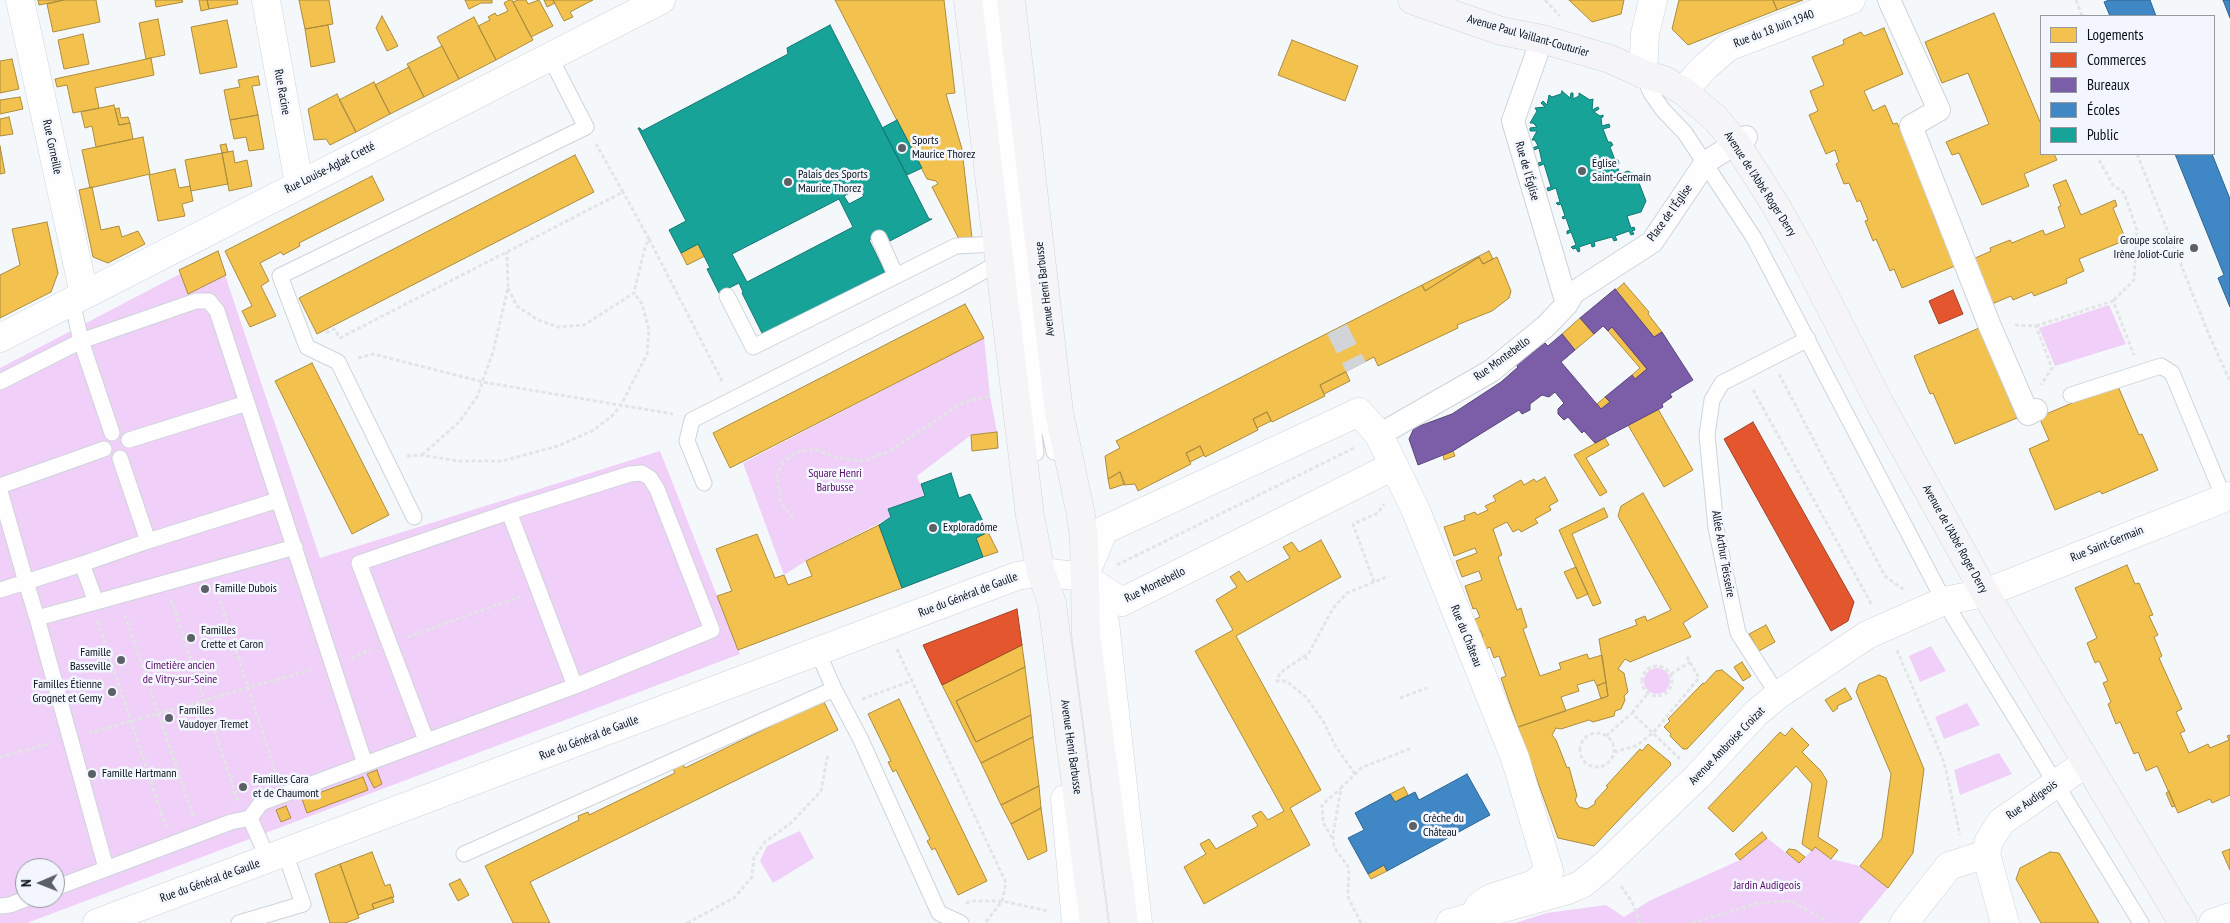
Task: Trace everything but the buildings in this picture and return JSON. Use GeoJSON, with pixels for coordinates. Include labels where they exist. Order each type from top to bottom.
{"type":"FeatureCollection","features":[{"type":"Feature","properties":{"kind":"main road","name":"Avenue Henri Barbusse"},"geometry":{"type":"LineString","coordinates":[[968,0],[1030,516],[1041,572],[1052,603],[1082,921]]}},
{"type":"Feature","properties":{"kind":"main road","name":"Avenue Henri Barbusse"},"geometry":{"type":"LineString","coordinates":[[1011,0],[1059,412],[1080,510],[1084,538],[1086,635],[1124,923]]}},
{"type":"Feature","properties":{"kind":"main road","name":"Avenue Paul Vaillant-Couturier"},"geometry":{"type":"LineString","coordinates":[[1412,0],[1501,31],[1542,39],[1610,59],[1643,74]]}},
{"type":"Feature","properties":{"kind":"main road","name":"Avenue de l'Abbé Roger Derry"},"geometry":{"type":"LineString","coordinates":[[1643,74],[1664,80],[1683,91],[1741,140],[1802,250],[1880,404],[1985,593],[2183,923]]}},
{"type":"Feature","properties":{"kind":"street","name":"Rue Corneille"},"geometry":{"type":"LineString","coordinates":[[20,0],[78,297]]}},
{"type":"Feature","properties":{"kind":"street","name":"Rue Racine"},"geometry":{"type":"LineString","coordinates":[[266,0],[299,184]]}},
{"type":"Feature","properties":{"kind":"street","name":"Rue Louise-Aglaé Cretté"},"geometry":{"type":"LineString","coordinates":[[0,338],[661,0]]}},
{"type":"Feature","properties":{"kind":"street","name":"Avenue Henri Barbusse"},"geometry":{"type":"LineString","coordinates":[[990,0],[1037,405]]}},
{"type":"Feature","properties":{"kind":"street"},"geometry":{"type":"LineString","coordinates":[[1643,74],[1645,34],[1654,0]]}},
{"type":"Feature","properties":{"kind":"street","name":"Rue du 18 Juin 1940"},"geometry":{"type":"LineString","coordinates":[[1683,91],[1706,66],[1728,47],[1851,0]]}},
{"type":"Feature","properties":{"kind":"street"},"geometry":{"type":"LineString","coordinates":[[1889,0],[1939,110],[1911,126],[1989,324],[2031,408]]}},
{"type":"Feature","properties":{"kind":"street","name":"Rue de l'Église"},"geometry":{"type":"LineString","coordinates":[[1542,39],[1513,121],[1566,304]]}},
{"type":"Feature","properties":{"kind":"street","name":"Place de l'Église"},"geometry":{"type":"LineString","coordinates":[[1566,304],[1573,293],[1652,242],[1706,162],[1741,140]]}},
{"type":"Feature","properties":{"kind":"street","name":"Rue Montebello"},"geometry":{"type":"LineString","coordinates":[[1379,435],[1491,371],[1546,326],[1566,304]]}},
{"type":"Feature","properties":{"kind":"street","name":"Rue du Château"},"geometry":{"type":"LineString","coordinates":[[1084,577],[1104,530],[1359,412],[1379,435],[1420,520],[1515,758],[1549,871]]}},
{"type":"Feature","properties":{"kind":"street","name":"Rue Montebello"},"geometry":{"type":"LineString","coordinates":[[1084,577],[1122,602],[1398,476]]}},
{"type":"Feature","properties":{"kind":"street","name":"Rue Saint-Germain"},"geometry":{"type":"LineString","coordinates":[[1985,593],[2227,497]]}},
{"type":"Feature","properties":{"kind":"street","name":"Rue du Général de Gaulle"},"geometry":{"type":"LineString","coordinates":[[97,923],[1017,576],[1041,572],[1084,577]]}},
{"type":"Feature","properties":{"kind":"street","name":"Avenue Henri Barbusse"},"geometry":{"type":"LineString","coordinates":[[1084,577],[1104,618],[1138,923]]}},
{"type":"Feature","properties":{"kind":"street","name":"Avenue Ambroise Croizat"},"geometry":{"type":"LineString","coordinates":[[1575,887],[1606,864],[1698,776],[1755,714],[1778,695],[1867,635],[1935,606],[1985,593]]}},
{"type":"Feature","properties":{"kind":"street","name":"Rue Audigeois"},"geometry":{"type":"LineString","coordinates":[[1986,854],[1989,840],[2001,822],[2086,764]]}},
{"type":"Feature","properties":{"kind":"street"},"geometry":{"type":"LineString","coordinates":[[1904,923],[1949,866],[1986,854],[2005,923]]}},
{"type":"Feature","properties":{"kind":"street"},"geometry":{"type":"LineString","coordinates":[[1462,919],[1491,898],[1534,884],[1549,871],[1575,887]]}},
{"type":"Feature","properties":{"kind":"street"},"geometry":{"type":"LineString","coordinates":[[1462,919],[1575,887]]}},
{"type":"Feature","properties":{"kind":"street"},"geometry":{"type":"LineString","coordinates":[[2213,923],[2230,917]]}},
{"type":"Feature","properties":{"kind":"lane"},"geometry":{"type":"LineString","coordinates":[[414,517],[338,362],[307,347],[280,276],[586,127],[550,57]]}},
{"type":"Feature","properties":{"kind":"lane"},"geometry":{"type":"LineString","coordinates":[[1643,74],[1651,93],[1663,110],[1686,133],[1754,238],[1808,339],[1935,606],[1967,641],[2141,923]]}},
{"type":"Feature","properties":{"kind":"lane"},"geometry":{"type":"LineString","coordinates":[[879,238],[896,276]]}},
{"type":"Feature","properties":{"kind":"lane"},"geometry":{"type":"LineString","coordinates":[[727,296],[753,347],[956,246],[999,253]]}},
{"type":"Feature","properties":{"kind":"lane"},"geometry":{"type":"LineString","coordinates":[[704,483],[687,441],[692,420],[957,286],[999,253]]}},
{"type":"Feature","properties":{"kind":"lane"},"geometry":{"type":"LineString","coordinates":[[78,297],[81,341],[112,433]]}},
{"type":"Feature","properties":{"kind":"lane"},"geometry":{"type":"LineString","coordinates":[[0,382],[81,341],[196,301],[209,301],[217,310],[365,764]]}},
{"type":"Feature","properties":{"kind":"lane"},"geometry":{"type":"LineString","coordinates":[[1771,359],[1808,339]]}},
{"type":"Feature","properties":{"kind":"lane","name":"Allée Arthur Teisseire"},"geometry":{"type":"LineString","coordinates":[[1771,359],[1722,383],[1712,400],[1707,435],[1716,528],[1738,633],[1778,695]]}},
{"type":"Feature","properties":{"kind":"lane"},"geometry":{"type":"LineString","coordinates":[[2071,395],[2161,366],[2172,373],[2227,497]]}},
{"type":"Feature","properties":{"kind":"lane"},"geometry":{"type":"LineString","coordinates":[[129,440],[247,403]]}},
{"type":"Feature","properties":{"kind":"lane","name":"Avenue Henri Barbusse"},"geometry":{"type":"LineString","coordinates":[[1037,405],[1034,434],[1042,514],[1041,572]]}},
{"type":"Feature","properties":{"kind":"lane","name":"Avenue Henri Barbusse"},"geometry":{"type":"LineString","coordinates":[[1037,405],[1050,433],[1074,546],[1084,577]]}},
{"type":"Feature","properties":{"kind":"lane"},"geometry":{"type":"LineString","coordinates":[[121,432],[129,440],[129,449],[126,455],[120,458],[112,458],[106,454],[104,441],[112,433],[121,432]]}},
{"type":"Feature","properties":{"kind":"lane"},"geometry":{"type":"LineString","coordinates":[[0,486],[104,449]]}},
{"type":"Feature","properties":{"kind":"lane"},"geometry":{"type":"LineString","coordinates":[[120,458],[148,541]]}},
{"type":"Feature","properties":{"kind":"lane"},"geometry":{"type":"LineString","coordinates":[[65,884],[171,844],[247,819],[261,803],[426,740],[576,686],[712,630],[657,489],[650,478],[642,473],[630,474],[509,512],[359,563],[426,740]]}},
{"type":"Feature","properties":{"kind":"lane"},"geometry":{"type":"LineString","coordinates":[[0,491],[106,868]]}},
{"type":"Feature","properties":{"kind":"lane"},"geometry":{"type":"LineString","coordinates":[[0,590],[278,500]]}},
{"type":"Feature","properties":{"kind":"lane"},"geometry":{"type":"LineString","coordinates":[[509,512],[576,686]]}},
{"type":"Feature","properties":{"kind":"lane"},"geometry":{"type":"LineString","coordinates":[[37,618],[295,547]]}},
{"type":"Feature","properties":{"kind":"lane"},"geometry":{"type":"LineString","coordinates":[[82,564],[94,602]]}},
{"type":"Feature","properties":{"kind":"lane"},"geometry":{"type":"LineString","coordinates":[[817,650],[834,689],[860,738],[939,913],[961,923]]}},
{"type":"Feature","properties":{"kind":"lane"},"geometry":{"type":"LineString","coordinates":[[464,854],[834,689]]}},
{"type":"Feature","properties":{"kind":"lane"},"geometry":{"type":"LineString","coordinates":[[239,923],[303,904],[276,856],[247,819]]}},
{"type":"Feature","properties":{"kind":"lane"},"geometry":{"type":"LineString","coordinates":[[0,906],[15,903]]}},
{"type":"Feature","properties":{"kind":"path"},"geometry":{"type":"LineString","coordinates":[[2076,0],[2082,15]]}},
{"type":"Feature","properties":{"kind":"path"},"geometry":{"type":"LineString","coordinates":[[586,127],[649,239],[731,400]]}},
{"type":"Feature","properties":{"kind":"path"},"geometry":{"type":"LineString","coordinates":[[2137,155],[2209,335],[2230,381]]}},
{"type":"Feature","properties":{"kind":"path"},"geometry":{"type":"LineString","coordinates":[[1989,324],[2036,326],[2113,301],[2134,280],[2137,230],[2124,193],[2113,185],[2099,160]]}},
{"type":"Feature","properties":{"kind":"path"},"geometry":{"type":"LineString","coordinates":[[305,342],[334,329],[340,338],[623,192]]}},
{"type":"Feature","properties":{"kind":"path"},"geometry":{"type":"LineString","coordinates":[[508,288],[517,306],[538,320],[558,327],[584,325],[634,293],[644,247],[649,239]]}},
{"type":"Feature","properties":{"kind":"path"},"geometry":{"type":"LineString","coordinates":[[422,455],[459,422],[477,397],[483,382],[508,288],[507,252]]}},
{"type":"Feature","properties":{"kind":"path"},"geometry":{"type":"LineString","coordinates":[[385,457],[422,455],[458,461],[502,461],[558,446],[594,430],[614,414],[621,405],[647,354],[649,330],[642,304],[634,293]]}},
{"type":"Feature","properties":{"kind":"path"},"geometry":{"type":"LineString","coordinates":[[2113,301],[2141,372]]}},
{"type":"Feature","properties":{"kind":"path"},"geometry":{"type":"LineString","coordinates":[[2031,408],[2052,368],[2036,326]]}},
{"type":"Feature","properties":{"kind":"path"},"geometry":{"type":"LineString","coordinates":[[338,362],[373,354],[483,382],[670,413],[692,420]]}},
{"type":"Feature","properties":{"kind":"path"},"geometry":{"type":"LineString","coordinates":[[1771,359],[1885,576],[1916,600],[1935,606]]}},
{"type":"Feature","properties":{"kind":"path"},"geometry":{"type":"LineString","coordinates":[[792,518],[780,502],[777,475],[784,461],[798,452],[814,449],[835,457],[862,461],[888,452],[964,402],[996,395]]}},
{"type":"Feature","properties":{"kind":"path"},"geometry":{"type":"LineString","coordinates":[[1116,566],[1379,435]]}},
{"type":"Feature","properties":{"kind":"path"},"geometry":{"type":"LineString","coordinates":[[1374,582],[1353,524],[1378,513],[1398,476]]}},
{"type":"Feature","properties":{"kind":"path"},"geometry":{"type":"LineString","coordinates":[[211,571],[283,795]]}},
{"type":"Feature","properties":{"kind":"path"},"geometry":{"type":"LineString","coordinates":[[1355,774],[1306,697],[1286,681],[1277,681],[1280,673],[1310,653],[1333,608],[1347,592],[1389,576]]}},
{"type":"Feature","properties":{"kind":"path"},"geometry":{"type":"LineString","coordinates":[[165,583],[204,700],[247,819]]}},
{"type":"Feature","properties":{"kind":"path"},"geometry":{"type":"LineString","coordinates":[[0,757],[333,664],[539,590]]}},
{"type":"Feature","properties":{"kind":"path"},"geometry":{"type":"LineString","coordinates":[[119,596],[199,834]]}},
{"type":"Feature","properties":{"kind":"path"},"geometry":{"type":"LineString","coordinates":[[94,602],[171,844]]}},
{"type":"Feature","properties":{"kind":"path"},"geometry":{"type":"LineString","coordinates":[[886,626],[1006,883],[1002,902],[985,923]]}},
{"type":"Feature","properties":{"kind":"path"},"geometry":{"type":"LineString","coordinates":[[1614,752],[1636,746],[1653,733],[1699,678],[1686,655]]}},
{"type":"Feature","properties":{"kind":"path"},"geometry":{"type":"LineString","coordinates":[[1305,656],[1308,662]]}},
{"type":"Feature","properties":{"kind":"path"},"geometry":{"type":"LineString","coordinates":[[1671,674],[1690,662]]}},
{"type":"Feature","properties":{"kind":"path"},"geometry":{"type":"LineString","coordinates":[[1660,666],[1671,674],[1672,687],[1668,692],[1657,697],[1648,693],[1642,686],[1642,680],[1648,669],[1660,666]]}},
{"type":"Feature","properties":{"kind":"path"},"geometry":{"type":"LineString","coordinates":[[843,705],[911,681]]}},
{"type":"Feature","properties":{"kind":"path"},"geometry":{"type":"LineString","coordinates":[[1400,698],[1427,688]]}},
{"type":"Feature","properties":{"kind":"path"},"geometry":{"type":"LineString","coordinates":[[1606,736],[1632,713],[1648,693]]}},
{"type":"Feature","properties":{"kind":"path"},"geometry":{"type":"LineString","coordinates":[[1632,713],[1698,776]]}},
{"type":"Feature","properties":{"kind":"path"},"geometry":{"type":"LineString","coordinates":[[1598,733],[1606,736],[1612,743],[1614,752],[1611,760],[1604,766],[1596,768],[1587,764],[1582,758],[1580,749],[1582,741],[1589,735],[1598,733]]}},
{"type":"Feature","properties":{"kind":"path"},"geometry":{"type":"LineString","coordinates":[[1334,840],[1323,822],[1322,805],[1360,768],[1378,759],[1412,748]]}},
{"type":"Feature","properties":{"kind":"path"},"geometry":{"type":"LineString","coordinates":[[687,923],[734,898],[752,877],[754,857],[765,842],[791,823],[821,790],[828,754]]}},
{"type":"Feature","properties":{"kind":"path"},"geometry":{"type":"LineString","coordinates":[[1341,788],[1334,847],[1349,868],[1348,896],[1361,923]]}},
{"type":"Feature","properties":{"kind":"path"},"geometry":{"type":"LineString","coordinates":[[1606,864],[1632,902],[1640,923]]}},
{"type":"Feature","properties":{"kind":"path"},"geometry":{"type":"LineString","coordinates":[[939,913],[972,901],[1002,902],[1082,921]]}},
{"type":"Feature","properties":{"kind":"path"},"geometry":{"type":"LineString","coordinates":[[1692,923],[1759,903],[1791,901],[1823,919],[1826,923]]}},
{"type":"Feature","properties":{"kind":"green space","name":"Cimetière ancien de Vitry-sur-Seine"},"geometry":{"type":"Polygon","coordinates":[[[218,254],[320,558],[660,451],[740,654],[27,923],[0,923],[0,368],[218,254]]]}},
{"type":"Feature","properties":{"kind":"green space"},"geometry":{"type":"Polygon","coordinates":[[[2109,305],[2126,344],[2055,366],[2039,328],[2109,305]]]}},
{"type":"Feature","properties":{"kind":"green space","name":"Square Henri Barbusse"},"geometry":{"type":"Polygon","coordinates":[[[984,338],[990,396],[997,432],[971,435],[917,476],[925,496],[889,509],[891,517],[806,561],[784,575],[743,463],[984,338]]]}},
{"type":"Feature","properties":{"kind":"green space"},"geometry":{"type":"Polygon","coordinates":[[[1931,646],[1946,671],[1920,682],[1909,656],[1931,646]]]}},
{"type":"Feature","properties":{"kind":"green space"},"geometry":{"type":"Polygon","coordinates":[[[1657,668],[1666,672],[1670,681],[1666,690],[1657,694],[1648,690],[1644,681],[1648,672],[1657,668]]]}},
{"type":"Feature","properties":{"kind":"green space"},"geometry":{"type":"Polygon","coordinates":[[[1967,703],[1980,725],[1944,739],[1935,717],[1967,703]]]}},
{"type":"Feature","properties":{"kind":"green space"},"geometry":{"type":"Polygon","coordinates":[[[1999,753],[2012,774],[1960,795],[1954,770],[1999,753]]]}},
{"type":"Feature","properties":{"kind":"green space"},"geometry":{"type":"Polygon","coordinates":[[[800,831],[814,858],[773,883],[760,861],[767,846],[800,831]]]}},
{"type":"Feature","properties":{"kind":"green space","name":"Jardin Audigeois"},"geometry":{"type":"Polygon","coordinates":[[[1767,838],[1799,863],[1815,847],[1831,859],[1860,866],[1888,888],[1859,923],[1515,923],[1547,913],[1606,905],[1624,917],[1651,900],[1740,860],[1767,838]]]}},
{"type":"Feature","properties":{"kind":"tunnel"},"geometry":{"type":"LineString","coordinates":[[1337,329],[1356,367]]}},
{"type":"Feature","properties":{"kind":"place","name":"Sports Maurice Thorez"},"geometry":{"type":"Point","coordinates":[902,148]}},
{"type":"Feature","properties":{"kind":"place","name":"Église Saint-Germain"},"geometry":{"type":"Point","coordinates":[1582,171]}},
{"type":"Feature","properties":{"kind":"place","name":"Palais des Sports Maurice Thorez"},"geometry":{"type":"Point","coordinates":[788,182]}},
{"type":"Feature","properties":{"kind":"place","name":"Groupe scolaire Irène Joliot-Curie"},"geometry":{"type":"Point","coordinates":[2194,248]}},
{"type":"Feature","properties":{"kind":"place","name":"Exploradôme"},"geometry":{"type":"Point","coordinates":[933,528]}},
{"type":"Feature","properties":{"kind":"place","name":"Famille Dubois"},"geometry":{"type":"Point","coordinates":[205,589]}},
{"type":"Feature","properties":{"kind":"place","name":"Familles Crette et Caron"},"geometry":{"type":"Point","coordinates":[191,638]}},
{"type":"Feature","properties":{"kind":"place","name":"Famille Basseville"},"geometry":{"type":"Point","coordinates":[121,660]}},
{"type":"Feature","properties":{"kind":"place","name":"Familles Étienne Grognet et Gemy"},"geometry":{"type":"Point","coordinates":[112,692]}},
{"type":"Feature","properties":{"kind":"place","name":"Familles Vaudoyer Tremet"},"geometry":{"type":"Point","coordinates":[169,718]}},
{"type":"Feature","properties":{"kind":"place","name":"Famille Hartmann"},"geometry":{"type":"Point","coordinates":[92,774]}},
{"type":"Feature","properties":{"kind":"place","name":"Familles Cara et de Chaumont"},"geometry":{"type":"Point","coordinates":[243,787]}},
{"type":"Feature","properties":{"kind":"place","name":"Crèche du Château"},"geometry":{"type":"Point","coordinates":[1413,826]}}]}
